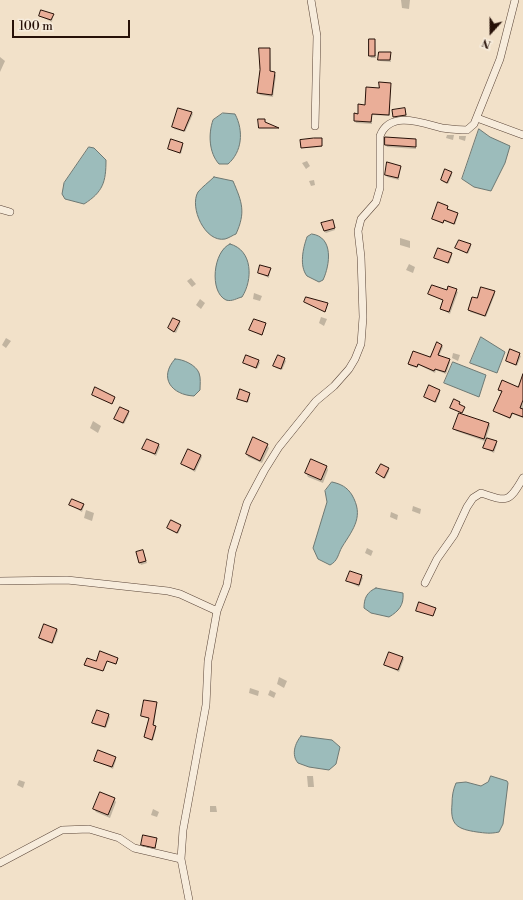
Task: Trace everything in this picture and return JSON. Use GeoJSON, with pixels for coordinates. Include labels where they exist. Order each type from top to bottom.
{"type":"FeatureCollection","features":[{"type":"Feature","properties":{"kind":"street"},"geometry":{"type":"LineString","coordinates":[[310,0],[317,36],[315,126]]}},
{"type":"Feature","properties":{"kind":"street"},"geometry":{"type":"LineString","coordinates":[[189,900],[181,859],[183,830],[206,705],[208,661],[217,611],[227,585],[232,552],[247,503],[279,447],[316,401],[334,386],[349,368],[355,359],[361,344],[363,317],[361,257],[358,231],[361,219],[376,202],[380,188],[380,136],[383,129],[389,123],[407,120],[445,128],[467,130],[474,124],[500,59],[515,0]]}},
{"type":"Feature","properties":{"kind":"street"},"geometry":{"type":"LineString","coordinates":[[477,118],[523,135]]}},
{"type":"Feature","properties":{"kind":"street"},"geometry":{"type":"LineString","coordinates":[[0,209],[10,212]]}},
{"type":"Feature","properties":{"kind":"street"},"geometry":{"type":"LineString","coordinates":[[425,583],[437,559],[454,535],[473,498],[481,493],[505,500],[513,494],[523,478]]}},
{"type":"Feature","properties":{"kind":"street"},"geometry":{"type":"LineString","coordinates":[[0,581],[67,580],[168,591],[180,594],[217,611]]}},
{"type":"Feature","properties":{"kind":"street"},"geometry":{"type":"LineString","coordinates":[[0,862],[62,830],[89,829],[119,838],[134,848],[181,859]]}},
{"type":"Feature","properties":{"kind":"water"},"geometry":{"type":"Polygon","coordinates":[[[223,113],[235,114],[240,127],[239,147],[233,159],[228,164],[219,164],[213,154],[210,143],[210,131],[213,120],[223,113]]]}},
{"type":"Feature","properties":{"kind":"water"},"geometry":{"type":"Polygon","coordinates":[[[479,129],[490,137],[510,146],[505,163],[491,191],[474,187],[462,179],[479,129]]]}},
{"type":"Feature","properties":{"kind":"water"},"geometry":{"type":"Polygon","coordinates":[[[89,147],[94,148],[106,160],[102,186],[90,200],[84,204],[65,199],[62,194],[64,183],[89,147]]]}},
{"type":"Feature","properties":{"kind":"water"},"geometry":{"type":"Polygon","coordinates":[[[214,177],[233,181],[241,201],[242,213],[236,234],[225,239],[218,239],[205,230],[197,215],[196,198],[198,192],[214,177]]]}},
{"type":"Feature","properties":{"kind":"water"},"geometry":{"type":"Polygon","coordinates":[[[312,234],[319,236],[324,240],[328,252],[325,274],[323,280],[319,282],[307,276],[302,262],[307,237],[312,234]]]}},
{"type":"Feature","properties":{"kind":"water"},"geometry":{"type":"Polygon","coordinates":[[[230,244],[238,247],[243,252],[249,266],[249,274],[246,290],[242,297],[230,301],[221,296],[217,289],[215,272],[220,255],[224,248],[230,244]]]}},
{"type":"Feature","properties":{"kind":"water"},"geometry":{"type":"Polygon","coordinates":[[[481,337],[505,352],[497,373],[470,363],[481,337]]]}},
{"type":"Feature","properties":{"kind":"water"},"geometry":{"type":"Polygon","coordinates":[[[175,359],[189,363],[195,367],[199,373],[200,390],[194,396],[179,392],[170,384],[168,373],[170,366],[175,359]]]}},
{"type":"Feature","properties":{"kind":"water"},"geometry":{"type":"Polygon","coordinates":[[[453,362],[486,375],[479,397],[444,383],[453,362]]]}},
{"type":"Feature","properties":{"kind":"water"},"geometry":{"type":"Polygon","coordinates":[[[332,482],[344,486],[350,492],[356,502],[357,516],[354,528],[336,559],[330,565],[318,559],[313,548],[327,502],[325,491],[332,482]]]}},
{"type":"Feature","properties":{"kind":"water"},"geometry":{"type":"Polygon","coordinates":[[[376,588],[403,593],[402,604],[396,612],[389,617],[371,613],[364,608],[365,601],[370,591],[376,588]]]}},
{"type":"Feature","properties":{"kind":"water"},"geometry":{"type":"Polygon","coordinates":[[[301,736],[332,740],[340,747],[336,764],[329,770],[309,767],[298,763],[294,753],[297,742],[301,736]]]}},
{"type":"Feature","properties":{"kind":"water"},"geometry":{"type":"Polygon","coordinates":[[[491,776],[507,781],[508,783],[503,824],[499,832],[483,833],[470,831],[456,825],[452,817],[452,796],[456,783],[466,782],[481,786],[488,782],[491,776]]]}},
{"type":"Feature","properties":{"kind":"building"},"geometry":{"type":"Polygon","coordinates":[[[41,10],[54,14],[51,20],[39,16],[41,10]]]}},
{"type":"Feature","properties":{"kind":"building"},"geometry":{"type":"Polygon","coordinates":[[[369,39],[375,39],[375,56],[369,56],[369,39]]]}},
{"type":"Feature","properties":{"kind":"building"},"geometry":{"type":"Polygon","coordinates":[[[259,48],[270,48],[270,71],[275,72],[272,95],[257,93],[260,70],[259,48]]]}},
{"type":"Feature","properties":{"kind":"building"},"geometry":{"type":"Polygon","coordinates":[[[379,52],[391,52],[390,60],[378,60],[379,52]]]}},
{"type":"Feature","properties":{"kind":"building"},"geometry":{"type":"Polygon","coordinates":[[[379,82],[391,83],[389,115],[372,114],[371,122],[354,121],[354,113],[358,114],[358,104],[365,105],[366,87],[379,88],[379,82]]]}},
{"type":"Feature","properties":{"kind":"building"},"geometry":{"type":"Polygon","coordinates":[[[178,108],[192,112],[184,131],[172,127],[178,108]]]}},
{"type":"Feature","properties":{"kind":"building"},"geometry":{"type":"Polygon","coordinates":[[[405,108],[406,115],[393,117],[392,110],[405,108]]]}},
{"type":"Feature","properties":{"kind":"building"},"geometry":{"type":"Polygon","coordinates":[[[258,119],[265,119],[265,122],[279,128],[259,128],[258,119]]]}},
{"type":"Feature","properties":{"kind":"building"},"geometry":{"type":"Polygon","coordinates":[[[385,137],[416,139],[416,147],[385,145],[385,137]]]}},
{"type":"Feature","properties":{"kind":"building"},"geometry":{"type":"Polygon","coordinates":[[[322,138],[322,146],[301,148],[300,140],[322,138]]]}},
{"type":"Feature","properties":{"kind":"building"},"geometry":{"type":"Polygon","coordinates":[[[171,139],[183,143],[180,153],[168,149],[171,139]]]}},
{"type":"Feature","properties":{"kind":"building"},"geometry":{"type":"Polygon","coordinates":[[[387,162],[401,166],[398,178],[385,175],[387,162]]]}},
{"type":"Feature","properties":{"kind":"building"},"geometry":{"type":"Polygon","coordinates":[[[445,169],[452,172],[447,183],[441,180],[445,169]]]}},
{"type":"Feature","properties":{"kind":"building"},"geometry":{"type":"Polygon","coordinates":[[[438,202],[448,206],[447,209],[458,213],[454,224],[444,220],[443,223],[432,219],[438,202]]]}},
{"type":"Feature","properties":{"kind":"building"},"geometry":{"type":"Polygon","coordinates":[[[333,220],[335,228],[324,231],[321,223],[333,220]]]}},
{"type":"Feature","properties":{"kind":"building"},"geometry":{"type":"Polygon","coordinates":[[[459,240],[471,244],[467,253],[455,248],[459,240]]]}},
{"type":"Feature","properties":{"kind":"building"},"geometry":{"type":"Polygon","coordinates":[[[438,248],[452,253],[448,263],[434,258],[438,248]]]}},
{"type":"Feature","properties":{"kind":"building"},"geometry":{"type":"Polygon","coordinates":[[[260,265],[271,268],[268,276],[258,273],[260,265]]]}},
{"type":"Feature","properties":{"kind":"building"},"geometry":{"type":"Polygon","coordinates":[[[432,285],[447,290],[448,286],[457,289],[449,312],[440,309],[443,300],[428,294],[432,285]]]}},
{"type":"Feature","properties":{"kind":"building"},"geometry":{"type":"Polygon","coordinates":[[[481,287],[495,291],[485,316],[468,310],[472,297],[477,298],[481,287]]]}},
{"type":"Feature","properties":{"kind":"building"},"geometry":{"type":"Polygon","coordinates":[[[306,297],[328,303],[325,312],[304,302],[306,297]]]}},
{"type":"Feature","properties":{"kind":"building"},"geometry":{"type":"Polygon","coordinates":[[[173,318],[180,321],[174,332],[168,328],[173,318]]]}},
{"type":"Feature","properties":{"kind":"building"},"geometry":{"type":"Polygon","coordinates":[[[254,319],[266,323],[262,335],[249,330],[254,319]]]}},
{"type":"Feature","properties":{"kind":"building"},"geometry":{"type":"Polygon","coordinates":[[[437,342],[442,345],[438,355],[450,359],[445,372],[435,369],[434,371],[418,364],[417,367],[408,364],[413,351],[430,357],[437,342]]]}},
{"type":"Feature","properties":{"kind":"building"},"geometry":{"type":"Polygon","coordinates":[[[510,349],[520,353],[516,365],[506,361],[510,349]]]}},
{"type":"Feature","properties":{"kind":"building"},"geometry":{"type":"Polygon","coordinates":[[[246,355],[259,360],[256,368],[243,363],[246,355]]]}},
{"type":"Feature","properties":{"kind":"building"},"geometry":{"type":"Polygon","coordinates":[[[278,355],[285,358],[281,369],[273,366],[278,355]]]}},
{"type":"Feature","properties":{"kind":"building"},"geometry":{"type":"Polygon","coordinates":[[[523,374],[523,400],[520,408],[523,409],[523,417],[512,413],[510,418],[493,411],[502,391],[498,390],[502,380],[518,387],[523,374]]]}},
{"type":"Feature","properties":{"kind":"building"},"geometry":{"type":"Polygon","coordinates":[[[429,385],[440,390],[435,402],[424,397],[429,385]]]}},
{"type":"Feature","properties":{"kind":"building"},"geometry":{"type":"Polygon","coordinates":[[[95,387],[115,397],[112,404],[92,395],[95,387]]]}},
{"type":"Feature","properties":{"kind":"building"},"geometry":{"type":"Polygon","coordinates":[[[240,389],[250,393],[247,402],[237,399],[240,389]]]}},
{"type":"Feature","properties":{"kind":"building"},"geometry":{"type":"Polygon","coordinates":[[[454,399],[465,407],[462,413],[450,408],[454,399]]]}},
{"type":"Feature","properties":{"kind":"building"},"geometry":{"type":"Polygon","coordinates":[[[120,407],[129,411],[123,423],[114,419],[120,407]]]}},
{"type":"Feature","properties":{"kind":"building"},"geometry":{"type":"Polygon","coordinates":[[[459,413],[489,423],[484,439],[453,429],[459,413]]]}},
{"type":"Feature","properties":{"kind":"building"},"geometry":{"type":"Polygon","coordinates":[[[253,437],[268,444],[260,461],[246,454],[253,437]]]}},
{"type":"Feature","properties":{"kind":"building"},"geometry":{"type":"Polygon","coordinates":[[[487,438],[497,441],[493,451],[483,448],[487,438]]]}},
{"type":"Feature","properties":{"kind":"building"},"geometry":{"type":"Polygon","coordinates":[[[147,439],[159,444],[155,454],[142,449],[147,439]]]}},
{"type":"Feature","properties":{"kind":"building"},"geometry":{"type":"Polygon","coordinates":[[[188,449],[201,455],[194,470],[181,464],[188,449]]]}},
{"type":"Feature","properties":{"kind":"building"},"geometry":{"type":"Polygon","coordinates":[[[311,459],[327,466],[321,480],[305,473],[311,459]]]}},
{"type":"Feature","properties":{"kind":"building"},"geometry":{"type":"Polygon","coordinates":[[[381,464],[389,468],[384,478],[376,473],[381,464]]]}},
{"type":"Feature","properties":{"kind":"building"},"geometry":{"type":"Polygon","coordinates":[[[72,499],[84,504],[81,510],[69,505],[72,499]]]}},
{"type":"Feature","properties":{"kind":"building"},"geometry":{"type":"Polygon","coordinates":[[[171,520],[181,525],[177,533],[167,528],[171,520]]]}},
{"type":"Feature","properties":{"kind":"building"},"geometry":{"type":"Polygon","coordinates":[[[143,550],[146,561],[139,563],[136,552],[143,550]]]}},
{"type":"Feature","properties":{"kind":"building"},"geometry":{"type":"Polygon","coordinates":[[[350,571],[362,575],[359,585],[346,581],[350,571]]]}},
{"type":"Feature","properties":{"kind":"building"},"geometry":{"type":"Polygon","coordinates":[[[419,602],[436,608],[433,616],[416,611],[419,602]]]}},
{"type":"Feature","properties":{"kind":"building"},"geometry":{"type":"Polygon","coordinates":[[[44,624],[57,629],[52,643],[39,638],[44,624]]]}},
{"type":"Feature","properties":{"kind":"building"},"geometry":{"type":"Polygon","coordinates":[[[100,651],[118,658],[116,664],[107,661],[103,671],[84,665],[87,658],[96,661],[100,651]]]}},
{"type":"Feature","properties":{"kind":"building"},"geometry":{"type":"Polygon","coordinates":[[[389,652],[403,657],[398,670],[384,665],[389,652]]]}},
{"type":"Feature","properties":{"kind":"building"},"geometry":{"type":"Polygon","coordinates":[[[144,700],[157,702],[153,725],[156,726],[152,740],[144,737],[149,718],[141,716],[144,700]]]}},
{"type":"Feature","properties":{"kind":"building"},"geometry":{"type":"Polygon","coordinates":[[[97,710],[109,714],[105,727],[92,723],[97,710]]]}},
{"type":"Feature","properties":{"kind":"building"},"geometry":{"type":"Polygon","coordinates":[[[98,750],[116,757],[112,767],[94,761],[98,750]]]}},
{"type":"Feature","properties":{"kind":"building"},"geometry":{"type":"Polygon","coordinates":[[[100,792],[115,798],[108,815],[93,809],[100,792]]]}},
{"type":"Feature","properties":{"kind":"building"},"geometry":{"type":"Polygon","coordinates":[[[143,835],[157,838],[155,848],[141,845],[143,835]]]}}]}
